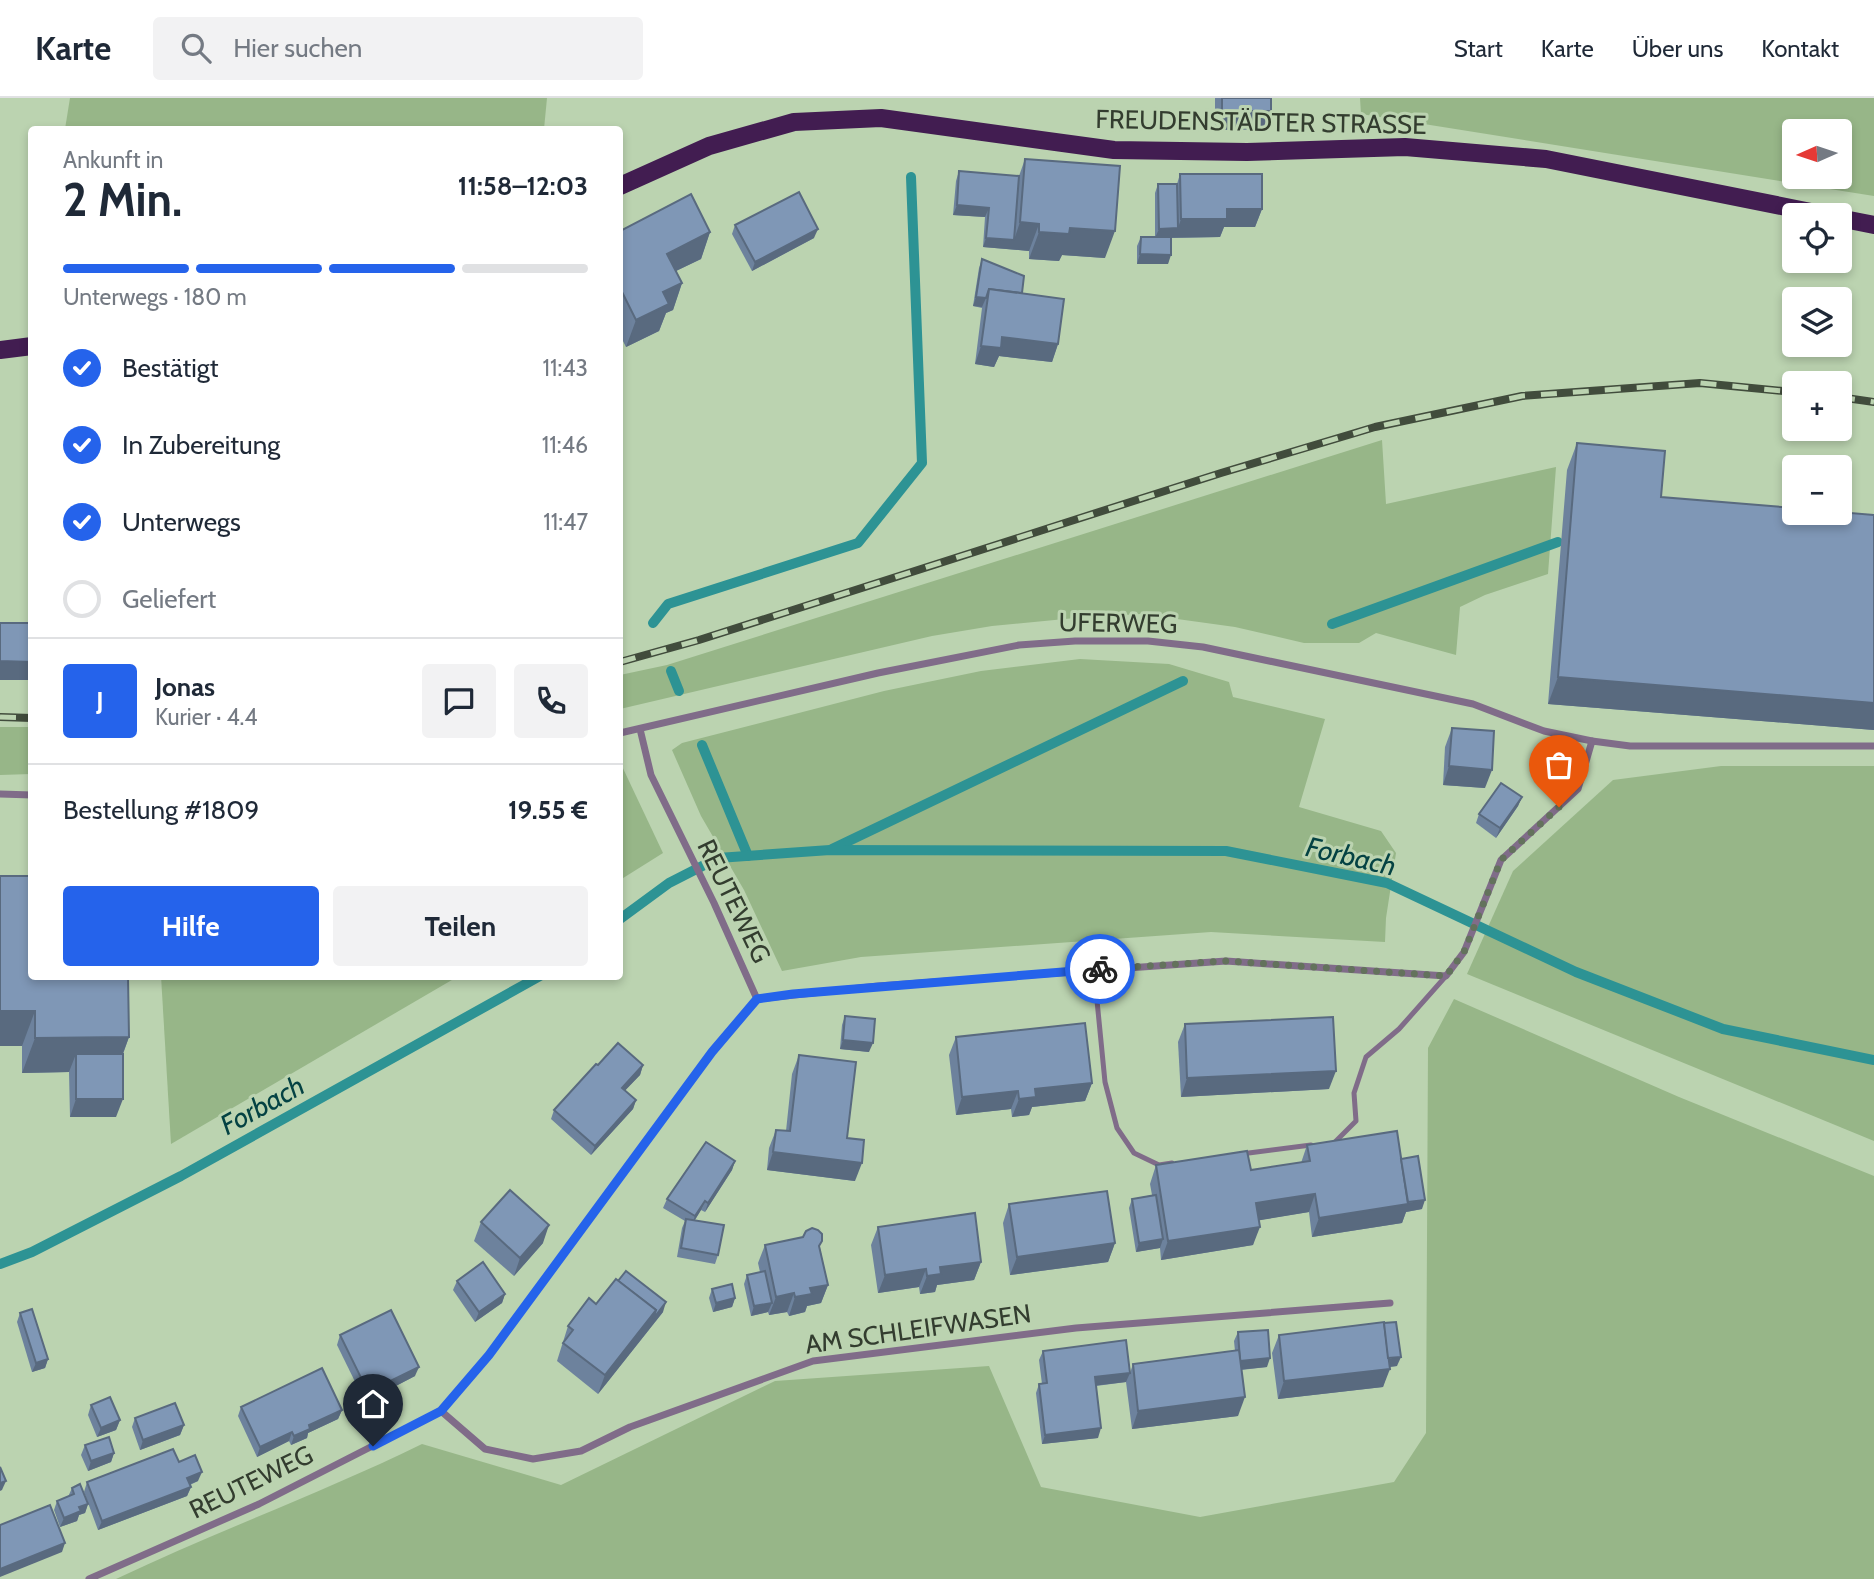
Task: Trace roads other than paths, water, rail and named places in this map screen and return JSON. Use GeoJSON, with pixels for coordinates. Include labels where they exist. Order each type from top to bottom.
{"type":"FeatureCollection","features":[{"type":"Feature","properties":{"kind":"main road","name":"FREUDENSTÄDTER STRASSE"},"geometry":{"type":"LineString","coordinates":[[623,185],[709,146],[794,122],[881,118],[1114,150],[1247,152],[1405,147],[1546,159],[1782,206]]}},
{"type":"Feature","properties":{"kind":"main road"},"geometry":{"type":"LineString","coordinates":[[1852,221],[1874,225]]}},
{"type":"Feature","properties":{"kind":"main road"},"geometry":{"type":"LineString","coordinates":[[0,350],[28,346]]}},
{"type":"Feature","properties":{"kind":"street","name":"UFERWEG"},"geometry":{"type":"LineString","coordinates":[[623,732],[878,673],[1018,646],[1074,641],[1148,641],[1203,647],[1473,704],[1544,731],[1592,741],[1657,747],[1874,746]]}},
{"type":"Feature","properties":{"kind":"street","name":"REUTEWEG"},"geometry":{"type":"LineString","coordinates":[[89,1579],[259,1504],[441,1411],[489,1355],[712,1052],[757,999],[714,903],[651,775],[640,729]]}},
{"type":"Feature","properties":{"kind":"street"},"geometry":{"type":"LineString","coordinates":[[757,999],[1094,969],[1226,961],[1446,976],[1464,952],[1501,860],[1578,789],[1592,741]]}},
{"type":"Feature","properties":{"kind":"street"},"geometry":{"type":"LineString","coordinates":[[0,794],[28,795]]}},
{"type":"Feature","properties":{"kind":"street","name":"AM SCHLEIFWASEN"},"geometry":{"type":"LineString","coordinates":[[441,1411],[485,1449],[533,1459],[581,1451],[630,1427],[813,1361],[1076,1328],[1390,1303]]}},
{"type":"Feature","properties":{"kind":"lane"},"geometry":{"type":"LineString","coordinates":[[1094,969],[1105,1082],[1117,1128],[1134,1153],[1159,1165],[1186,1161]]}},
{"type":"Feature","properties":{"kind":"lane"},"geometry":{"type":"LineString","coordinates":[[1227,1156],[1336,1142],[1356,1121],[1354,1093],[1366,1057],[1399,1029],[1446,976]]}},
{"type":"Feature","properties":{"kind":"waterway"},"geometry":{"type":"LineString","coordinates":[[653,623],[668,604],[858,543],[922,463],[911,177]]}},
{"type":"Feature","properties":{"kind":"waterway","name":"Forbach"},"geometry":{"type":"LineString","coordinates":[[1332,624],[1558,542]]}},
{"type":"Feature","properties":{"kind":"waterway"},"geometry":{"type":"LineString","coordinates":[[671,671],[679,691]]}},
{"type":"Feature","properties":{"kind":"waterway","name":"Forbach"},"geometry":{"type":"LineString","coordinates":[[832,849],[1183,681]]}},
{"type":"Feature","properties":{"kind":"waterway"},"geometry":{"type":"LineString","coordinates":[[702,745],[748,856]]}},
{"type":"Feature","properties":{"kind":"waterway","name":"Forbach"},"geometry":{"type":"LineString","coordinates":[[623,917],[669,883],[718,858],[830,850],[1226,851],[1387,883],[1576,972],[1723,1029],[1874,1060]]}},
{"type":"Feature","properties":{"kind":"waterway","name":"Forbach"},"geometry":{"type":"LineString","coordinates":[[0,1264],[32,1252],[181,1176],[533,980]]}},
{"type":"Feature","properties":{"kind":"railway"},"geometry":{"type":"LineString","coordinates":[[623,661],[699,640],[1221,473],[1375,427],[1522,396],[1700,383],[1782,391]]}},
{"type":"Feature","properties":{"kind":"railway"},"geometry":{"type":"LineString","coordinates":[[1852,399],[1874,402]]}},
{"type":"Feature","properties":{"kind":"railway"},"geometry":{"type":"LineString","coordinates":[[0,717],[28,718]]}}]}
